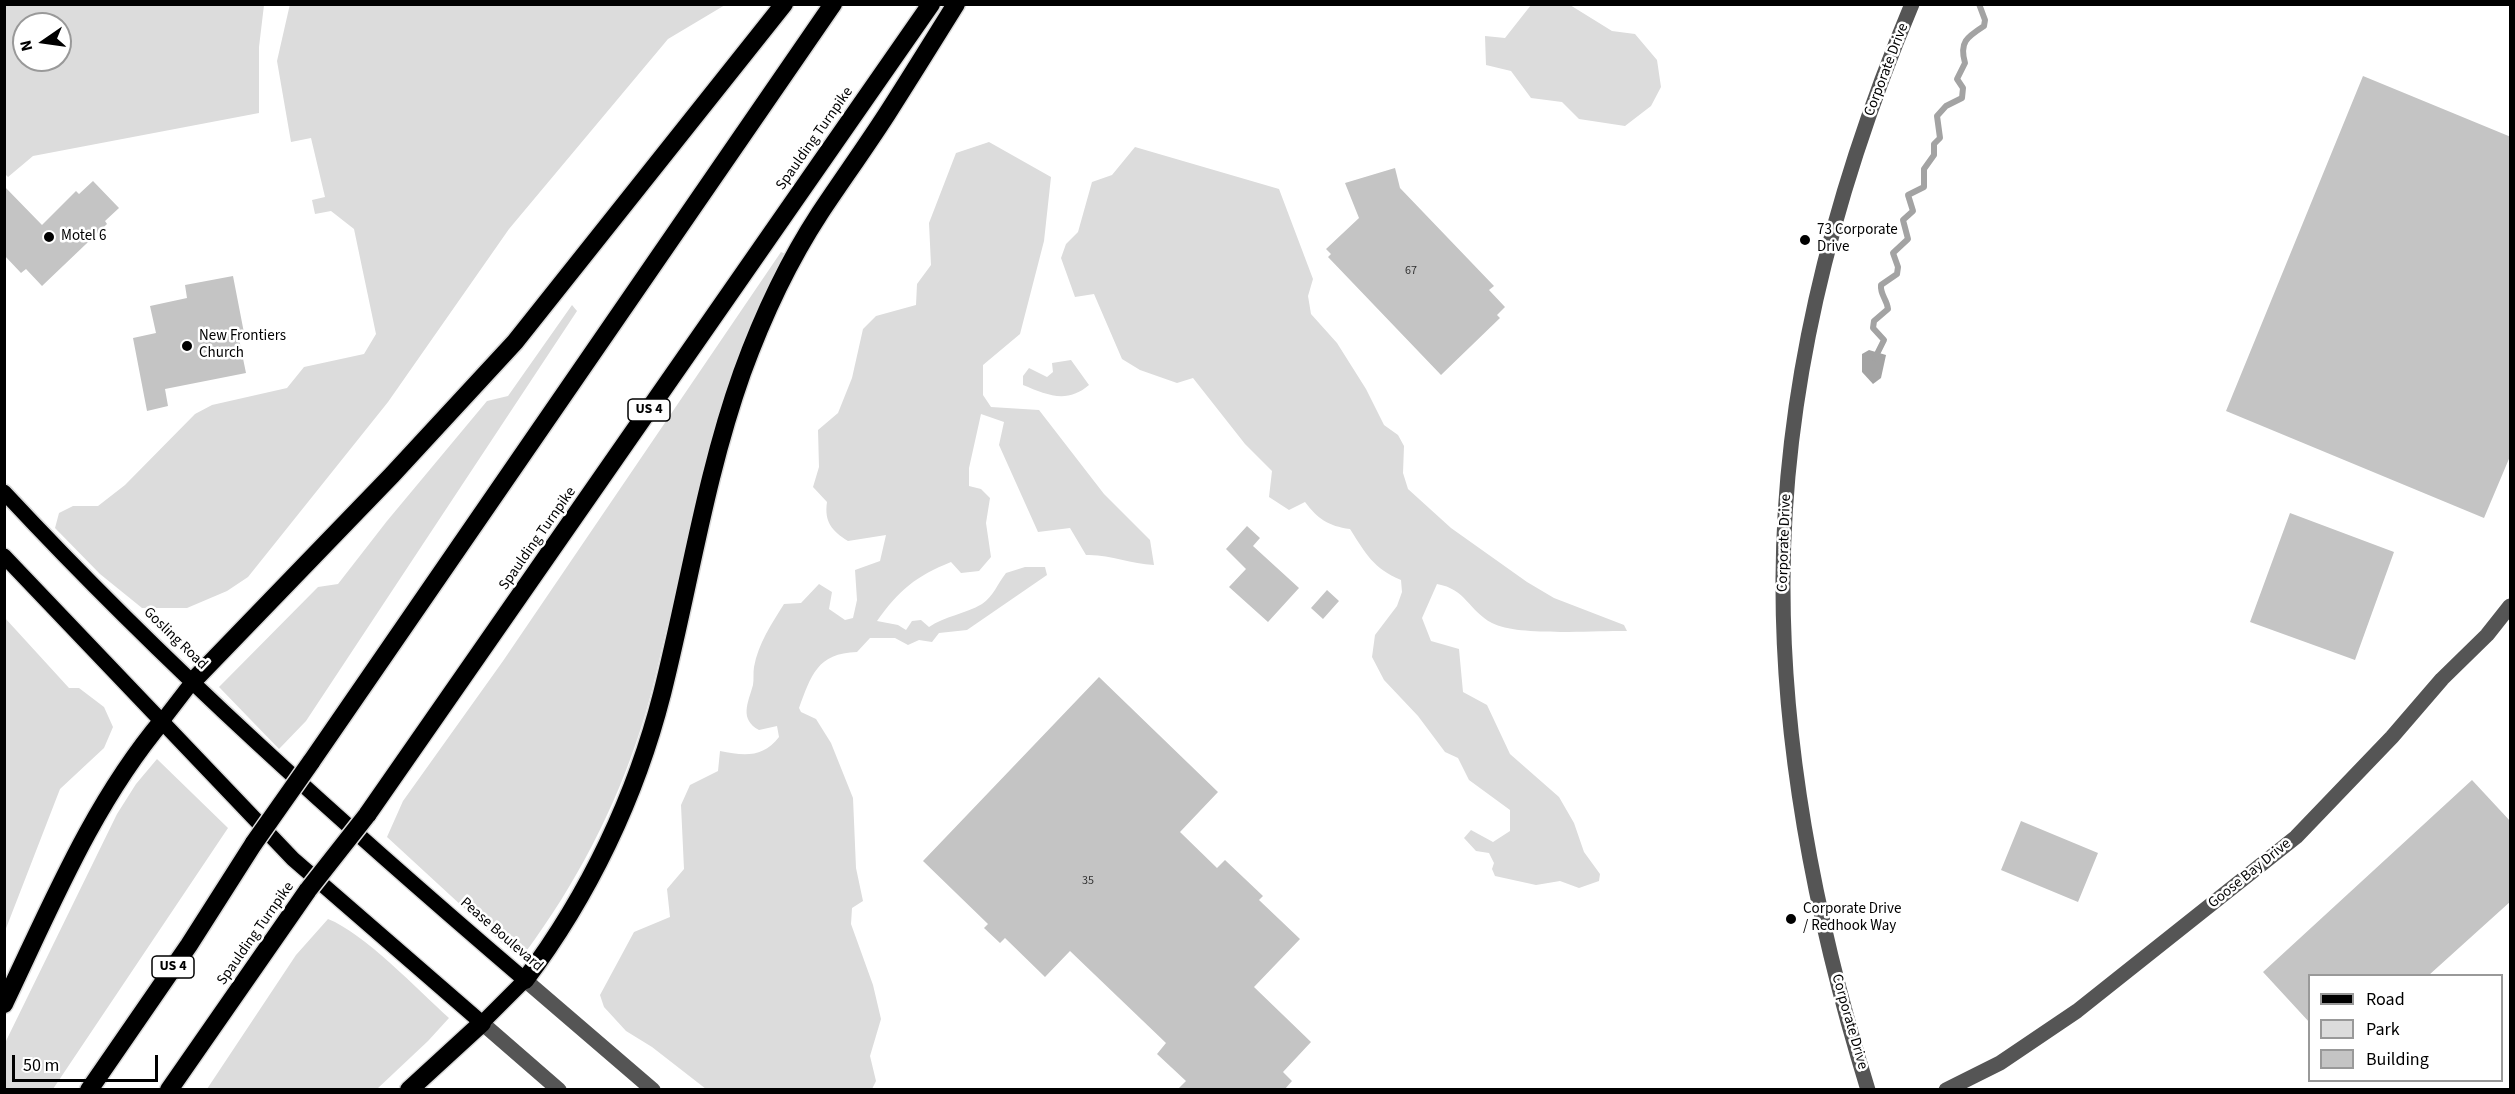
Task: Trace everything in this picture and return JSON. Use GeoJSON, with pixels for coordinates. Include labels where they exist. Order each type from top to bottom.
{"type":"FeatureCollection","features":[{"type":"Feature","properties":{"kind":"highway"},"geometry":{"type":"LineString","coordinates":[[194,681],[393,476],[515,342],[784,4]]}},
{"type":"Feature","properties":{"kind":"highway","name":"US 4"},"geometry":{"type":"LineString","coordinates":[[89,1089],[189,945],[254,843],[833,4]]}},
{"type":"Feature","properties":{"kind":"highway","name":"Spaulding Turnpike"},"geometry":{"type":"LineString","coordinates":[[169,1089],[308,891],[367,815],[931,4]]}},
{"type":"Feature","properties":{"kind":"highway"},"geometry":{"type":"LineString","coordinates":[[525,980],[548,951],[591,879],[633,784],[662,695],[722,437],[742,374],[762,324],[819,215],[956,4]]}},
{"type":"Feature","properties":{"kind":"highway"},"geometry":{"type":"LineString","coordinates":[[4,1004],[94,820],[135,753],[163,720]]}},
{"type":"Feature","properties":{"kind":"highway"},"geometry":{"type":"LineString","coordinates":[[409,1089],[482,1023]]}},
{"type":"Feature","properties":{"kind":"main road","name":"Gosling Road"},"geometry":{"type":"LineString","coordinates":[[4,492],[85,576],[328,806]]}},
{"type":"Feature","properties":{"kind":"main road"},"geometry":{"type":"LineString","coordinates":[[4,556],[163,720],[293,859],[482,1023],[525,980]]}},
{"type":"Feature","properties":{"kind":"main road"},"geometry":{"type":"LineString","coordinates":[[163,720],[194,681]]}},
{"type":"Feature","properties":{"kind":"main road","name":"Pease Boulevard"},"geometry":{"type":"LineString","coordinates":[[328,806],[525,980]]}},
{"type":"Feature","properties":{"kind":"street","name":"Corporate Drive"},"geometry":{"type":"LineString","coordinates":[[1868,1089],[1833,968],[1801,806],[1786,670],[1784,553],[1788,470],[1798,394],[1821,274],[1848,179],[1912,4]]}},
{"type":"Feature","properties":{"kind":"street","name":"Goose Bay Drive"},"geometry":{"type":"LineString","coordinates":[[1946,1089],[2000,1063],[2077,1011],[2296,837],[2392,737],[2442,679],[2487,635],[2511,606]]}},
{"type":"Feature","properties":{"kind":"street","name":"Pease Boulevard"},"geometry":{"type":"LineString","coordinates":[[525,980],[653,1089]]}},
{"type":"Feature","properties":{"kind":"street"},"geometry":{"type":"LineString","coordinates":[[482,1023],[559,1089]]}},
{"type":"Feature","properties":{"kind":"green space"},"geometry":{"type":"Polygon","coordinates":[[[290,4],[725,5],[668,39],[509,229],[388,402],[248,577],[227,591],[187,608],[142,608],[100,574],[55,528],[59,513],[73,506],[98,506],[125,485],[195,414],[212,405],[287,388],[304,367],[364,354],[376,334],[354,229],[331,211],[315,214],[312,200],[325,197],[311,138],[291,142],[277,61],[290,4]]]}},
{"type":"Feature","properties":{"kind":"green space"},"geometry":{"type":"Polygon","coordinates":[[[4,5],[264,5],[259,47],[259,113],[33,156],[8,177],[4,173],[4,5]]]}},
{"type":"Feature","properties":{"kind":"green space"},"geometry":{"type":"Polygon","coordinates":[[[1531,5],[1570,5],[1612,31],[1635,34],[1657,60],[1661,87],[1651,106],[1625,126],[1579,119],[1562,102],[1531,98],[1511,71],[1486,65],[1485,36],[1505,38],[1531,5]]]}},
{"type":"Feature","properties":{"kind":"green space"},"geometry":{"type":"Polygon","coordinates":[[[989,142],[1051,177],[1044,241],[1020,334],[983,365],[983,395],[991,407],[1039,410],[1104,494],[1150,540],[1154,565],[1086,555],[1070,528],[1038,532],[999,445],[1004,422],[981,414],[969,468],[969,486],[981,489],[990,498],[986,523],[991,557],[979,571],[961,573],[951,562],[928,573],[901,592],[877,621],[898,625],[906,630],[912,621],[921,620],[929,627],[982,604],[1006,573],[1025,567],[1045,567],[1047,575],[967,630],[939,633],[932,642],[919,640],[908,645],[895,638],[870,638],[857,652],[833,657],[824,662],[812,676],[799,708],[801,712],[816,719],[831,743],[853,798],[856,868],[863,901],[852,908],[851,924],[873,985],[881,1019],[870,1056],[876,1081],[872,1089],[706,1089],[652,1047],[626,1031],[604,1007],[600,995],[634,932],[670,917],[667,889],[684,869],[681,805],[690,785],[718,771],[720,751],[752,754],[766,749],[779,737],[777,726],[759,730],[753,726],[747,716],[747,704],[759,650],[784,604],[801,603],[819,584],[832,592],[829,609],[845,620],[853,618],[857,600],[855,570],[880,561],[886,535],[848,541],[830,525],[826,509],[827,502],[813,487],[819,467],[818,430],[838,413],[852,378],[863,329],[876,316],[916,305],[917,284],[931,265],[929,223],[956,153],[989,142]]]}},
{"type":"Feature","properties":{"kind":"green space"},"geometry":{"type":"Polygon","coordinates":[[[1135,147],[1279,189],[1313,279],[1308,296],[1311,314],[1337,343],[1366,389],[1384,425],[1398,435],[1404,446],[1403,473],[1408,489],[1451,528],[1527,582],[1554,598],[1624,625],[1627,631],[1557,632],[1504,627],[1484,618],[1455,591],[1437,584],[1422,618],[1431,641],[1459,649],[1463,692],[1487,705],[1510,754],[1559,797],[1574,823],[1584,852],[1600,874],[1599,881],[1579,888],[1560,881],[1536,885],[1495,876],[1492,869],[1494,863],[1489,853],[1476,851],[1464,838],[1471,830],[1493,842],[1510,831],[1510,810],[1469,780],[1458,758],[1445,752],[1418,716],[1384,680],[1372,657],[1375,635],[1397,606],[1402,592],[1401,580],[1377,565],[1350,529],[1324,521],[1305,502],[1289,510],[1269,497],[1272,471],[1245,444],[1193,378],[1177,383],[1140,370],[1122,359],[1094,294],[1075,297],[1061,258],[1066,244],[1078,232],[1092,182],[1112,175],[1135,147]]]}},
{"type":"Feature","properties":{"kind":"green space"},"geometry":{"type":"Polygon","coordinates":[[[781,252],[788,255],[690,549],[631,758],[606,817],[561,900],[525,953],[514,954],[387,837],[403,801],[503,661],[781,252]]]}},
{"type":"Feature","properties":{"kind":"green space"},"geometry":{"type":"Polygon","coordinates":[[[572,305],[577,311],[306,721],[279,749],[219,687],[318,587],[338,584],[487,401],[508,396],[572,305]]]}},
{"type":"Feature","properties":{"kind":"green space"},"geometry":{"type":"Polygon","coordinates":[[[1071,360],[1089,385],[1081,391],[1057,396],[1023,385],[1023,376],[1029,368],[1047,377],[1053,372],[1052,363],[1071,360]]]}},
{"type":"Feature","properties":{"kind":"green space"},"geometry":{"type":"Polygon","coordinates":[[[5,618],[69,688],[79,688],[104,707],[113,727],[104,748],[60,789],[5,931],[5,618]]]}},
{"type":"Feature","properties":{"kind":"green space"},"geometry":{"type":"Polygon","coordinates":[[[157,759],[228,828],[53,1089],[5,1089],[5,1043],[117,814],[136,784],[157,759]]]}},
{"type":"Feature","properties":{"kind":"green space"},"geometry":{"type":"Polygon","coordinates":[[[328,919],[358,936],[374,949],[449,1018],[377,1089],[207,1089],[296,955],[328,919]]]}},
{"type":"Feature","properties":{"kind":"shaded area"},"geometry":{"type":"Polygon","coordinates":[[[1869,350],[1886,355],[1881,378],[1873,384],[1862,372],[1862,354],[1869,350]]]}},
{"type":"Feature","properties":{"kind":"building"},"geometry":{"type":"Polygon","coordinates":[[[2363,76],[2511,137],[2511,454],[2484,518],[2226,411],[2363,76]]]}},
{"type":"Feature","properties":{"kind":"building"},"geometry":{"type":"Polygon","coordinates":[[[1395,168],[1400,188],[1494,286],[1489,290],[1505,307],[1497,315],[1500,318],[1441,375],[1328,257],[1331,254],[1326,249],[1359,218],[1345,183],[1395,168]]]}},
{"type":"Feature","properties":{"kind":"building","name":"Motel 6"},"geometry":{"type":"Polygon","coordinates":[[[93,181],[119,208],[105,221],[107,224],[42,286],[26,269],[21,273],[4,255],[4,186],[42,225],[76,191],[79,194],[93,181]]]}},
{"type":"Feature","properties":{"kind":"building","name":"New Frontiers Church"},"geometry":{"type":"Polygon","coordinates":[[[233,276],[245,338],[239,339],[246,373],[165,389],[168,406],[147,411],[133,338],[156,333],[150,306],[187,298],[185,285],[233,276]]]}},
{"type":"Feature","properties":{"kind":"building"},"geometry":{"type":"Polygon","coordinates":[[[2290,513],[2394,552],[2355,660],[2250,622],[2290,513]]]}},
{"type":"Feature","properties":{"kind":"building"},"geometry":{"type":"Polygon","coordinates":[[[1247,526],[1260,538],[1253,546],[1299,588],[1268,622],[1229,587],[1246,569],[1226,549],[1247,526]]]}},
{"type":"Feature","properties":{"kind":"building"},"geometry":{"type":"Polygon","coordinates":[[[1327,590],[1339,601],[1323,619],[1311,608],[1327,590]]]}},
{"type":"Feature","properties":{"kind":"building"},"geometry":{"type":"Polygon","coordinates":[[[1099,677],[1218,792],[1180,832],[1217,868],[1225,860],[1263,896],[1259,900],[1300,939],[1254,987],[1311,1042],[1283,1072],[1292,1081],[1285,1089],[1178,1089],[1186,1081],[1157,1054],[1166,1043],[1070,951],[1045,977],[1005,938],[1000,943],[984,928],[988,924],[923,861],[1099,677]]]}},
{"type":"Feature","properties":{"kind":"building"},"geometry":{"type":"Polygon","coordinates":[[[2472,780],[2511,822],[2511,901],[2430,974],[2308,974],[2308,1021],[2263,972],[2472,780]]]}},
{"type":"Feature","properties":{"kind":"building"},"geometry":{"type":"Polygon","coordinates":[[[2021,821],[2098,853],[2078,902],[2001,870],[2021,821]]]}},
{"type":"Feature","properties":{"kind":"waterway"},"geometry":{"type":"LineString","coordinates":[[1875,358],[1884,340],[1873,328],[1874,321],[1888,309],[1881,285],[1897,274],[1898,267],[1893,253],[1908,239],[1903,220],[1913,211],[1908,195],[1924,187],[1924,169],[1934,155],[1934,144],[1940,138],[1937,116],[1946,106],[1962,98],[1963,88],[1957,79],[1965,63],[1964,45],[1969,37],[1984,26],[1985,20],[1979,4]]}},
{"type":"Feature","properties":{"kind":"place","name":"Motel 6"},"geometry":{"type":"Point","coordinates":[49,237]}},
{"type":"Feature","properties":{"kind":"place","name":"73 Corporate Drive"},"geometry":{"type":"Point","coordinates":[1805,240]}},
{"type":"Feature","properties":{"kind":"place","name":"New Frontiers Church"},"geometry":{"type":"Point","coordinates":[187,346]}},
{"type":"Feature","properties":{"kind":"place","name":"Corporate Drive / Redhook Way"},"geometry":{"type":"Point","coordinates":[1791,919]}}]}
